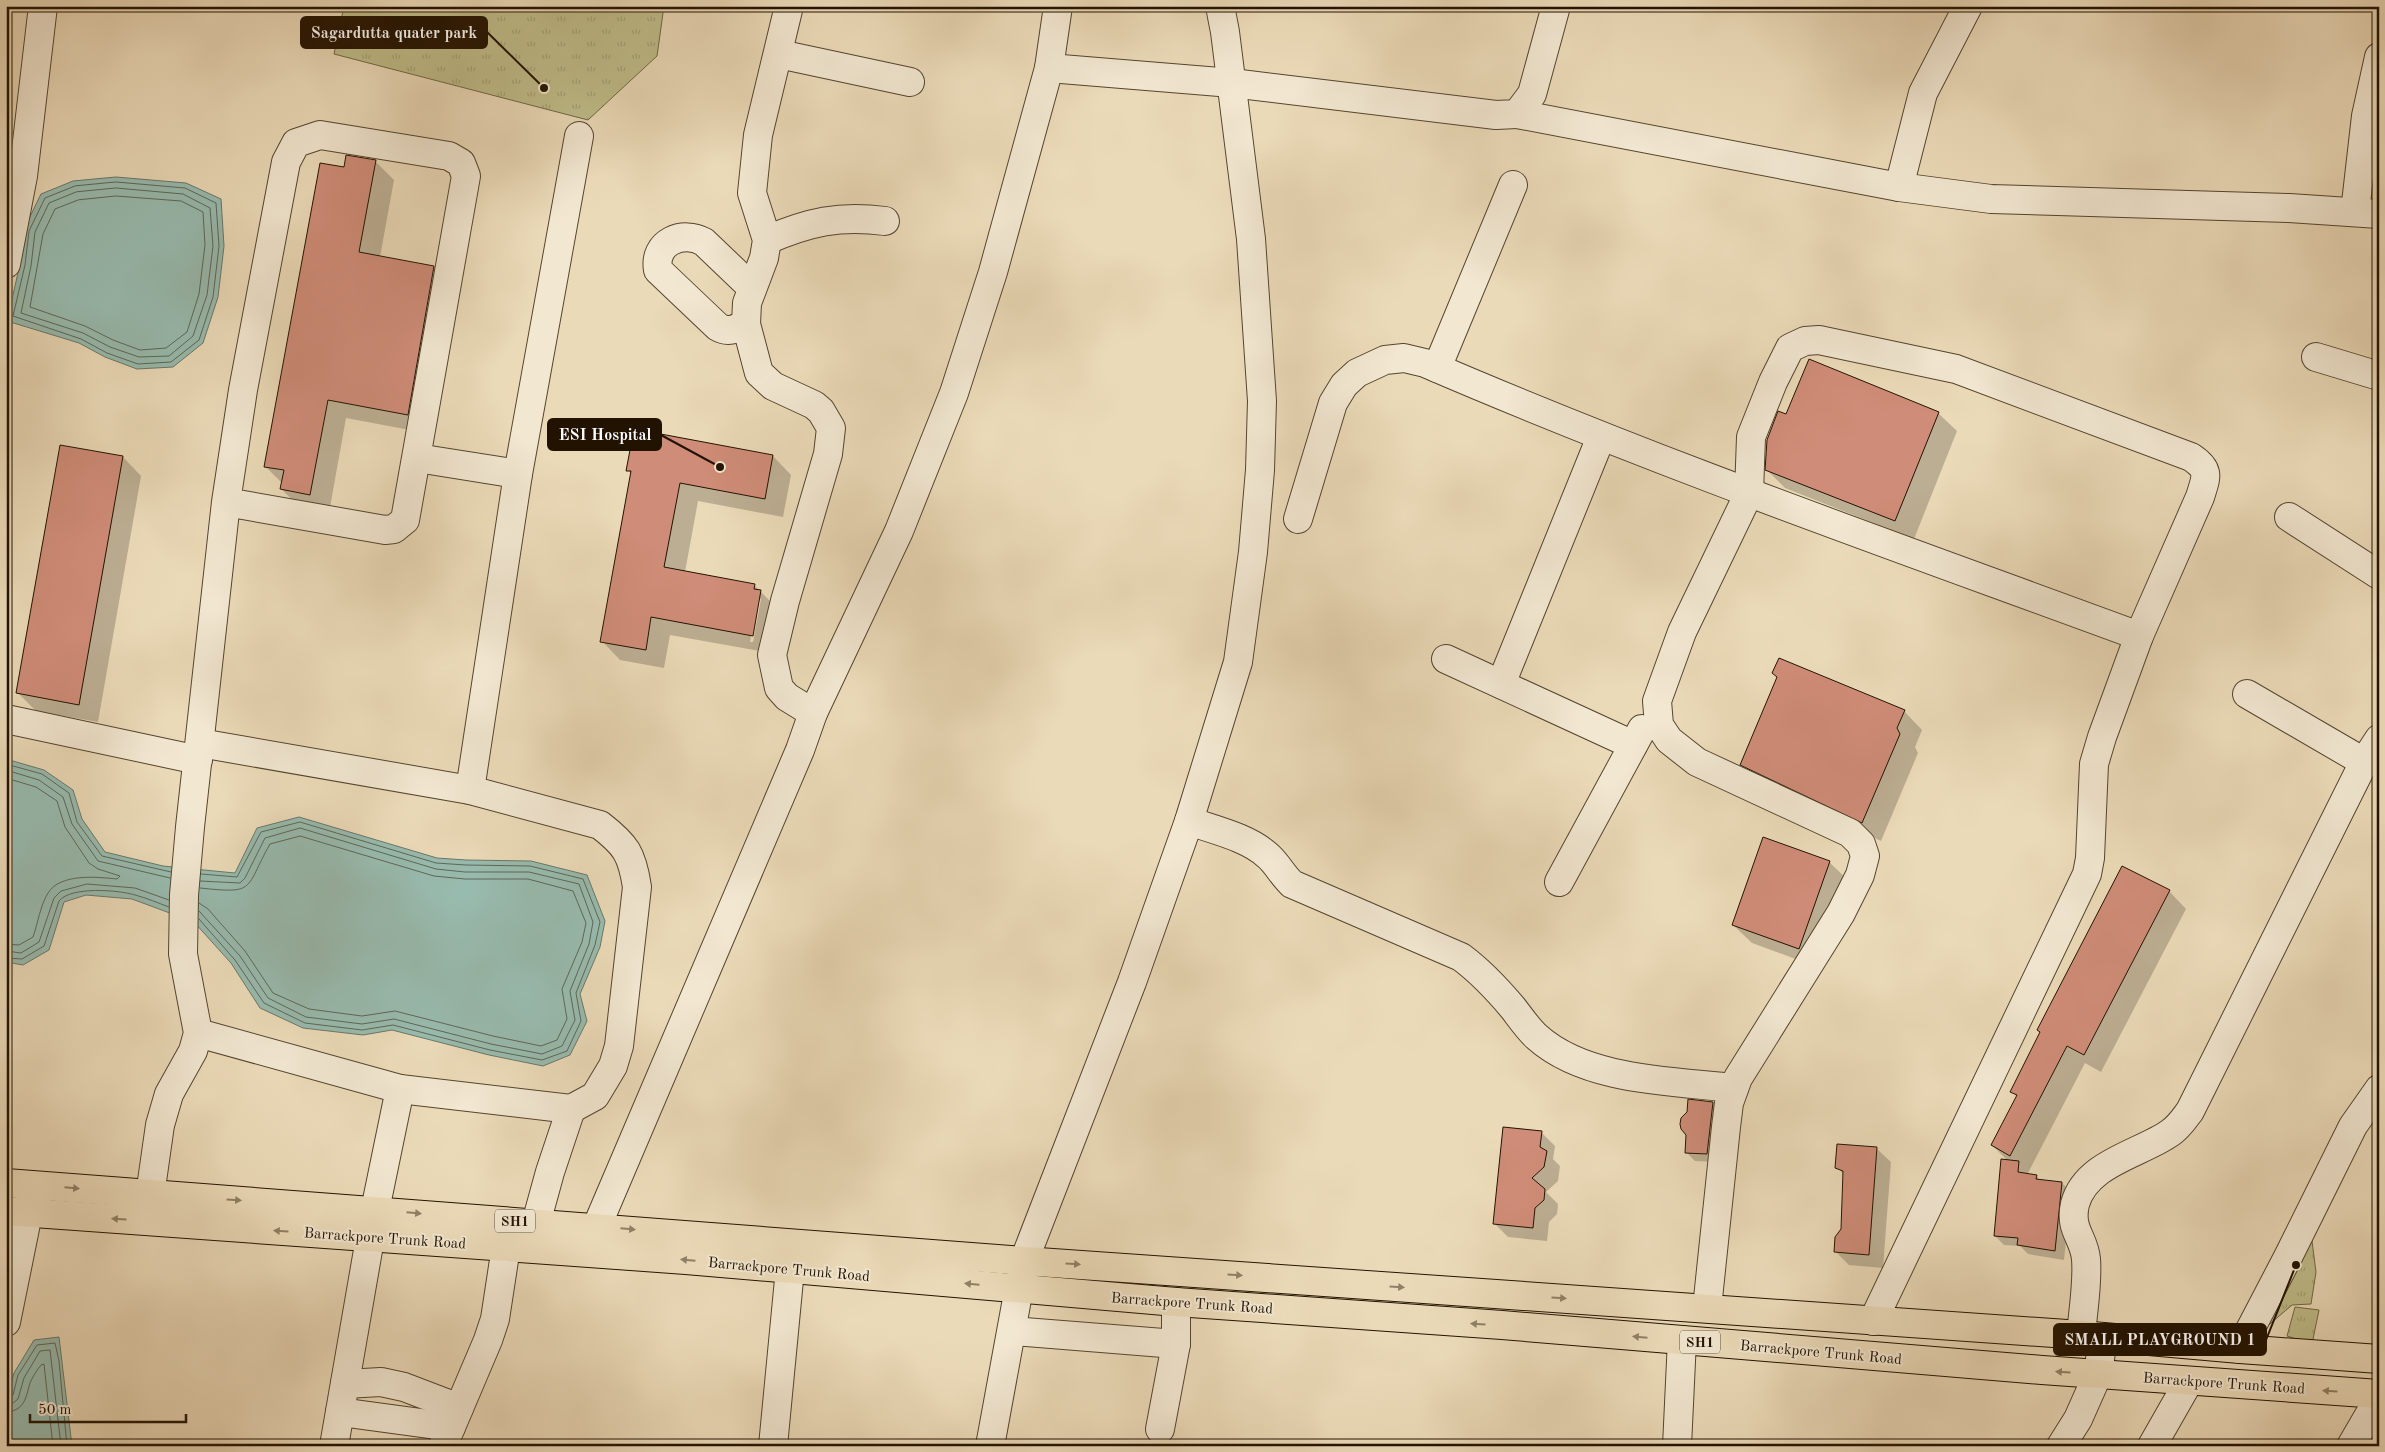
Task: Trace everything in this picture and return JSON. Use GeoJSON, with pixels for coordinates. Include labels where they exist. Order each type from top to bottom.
{"type":"FeatureCollection","features":[{"type":"Feature","properties":{"kind":"main road","name":"Barrackpore Trunk Road"},"geometry":{"type":"LineString","coordinates":[[6,1183],[150,1195],[597,1226],[1024,1261],[1707,1308],[2092,1336],[2240,1350],[2379,1359]]}},
{"type":"Feature","properties":{"kind":"main road","name":"Barrackpore Trunk Road"},"geometry":{"type":"LineString","coordinates":[[17,1211],[591,1253],[1176,1302],[1682,1340],[2379,1396]]}},
{"type":"Feature","properties":{"kind":"street"},"geometry":{"type":"LineString","coordinates":[[6,264],[23,176],[42,6]]}},
{"type":"Feature","properties":{"kind":"street"},"geometry":{"type":"LineString","coordinates":[[788,6],[779,54],[761,119],[752,190],[753,200],[767,240],[764,258],[747,303],[746,324],[759,374],[773,386],[814,405],[821,411],[831,428],[828,454],[785,601],[772,655],[779,688],[787,697],[813,713]]}},
{"type":"Feature","properties":{"kind":"street"},"geometry":{"type":"LineString","coordinates":[[591,1253],[597,1226],[800,750],[813,713],[899,531],[954,393],[993,272],[1049,68],[1058,6]]}},
{"type":"Feature","properties":{"kind":"street"},"geometry":{"type":"LineString","coordinates":[[990,1446],[1024,1261],[1132,982],[1189,821],[1238,662],[1254,552],[1260,470],[1262,401],[1251,238],[1232,83],[1220,6]]}},
{"type":"Feature","properties":{"kind":"street"},"geometry":{"type":"LineString","coordinates":[[1517,114],[1532,94],[1556,6]]}},
{"type":"Feature","properties":{"kind":"street"},"geometry":{"type":"LineString","coordinates":[[1899,187],[1923,93],[1968,6]]}},
{"type":"Feature","properties":{"kind":"street"},"geometry":{"type":"LineString","coordinates":[[779,54],[910,82]]}},
{"type":"Feature","properties":{"kind":"street"},"geometry":{"type":"LineString","coordinates":[[1049,68],[1232,83],[1496,115],[1517,114],[1899,187],[1992,199],[2037,202],[2289,208],[2367,213],[2366,116],[2379,57]]}},
{"type":"Feature","properties":{"kind":"street"},"geometry":{"type":"LineString","coordinates":[[150,1195],[160,1125],[167,1102],[193,1051],[198,1033],[183,954],[187,858],[226,502],[243,390],[286,162],[296,143],[308,137],[320,135],[450,156],[461,164],[466,176],[406,520],[394,528],[385,530],[226,502]]}},
{"type":"Feature","properties":{"kind":"street"},"geometry":{"type":"LineString","coordinates":[[470,790],[518,474],[579,136]]}},
{"type":"Feature","properties":{"kind":"street"},"geometry":{"type":"LineString","coordinates":[[1436,368],[1512,185]]}},
{"type":"Feature","properties":{"kind":"street"},"geometry":{"type":"LineString","coordinates":[[767,240],[820,221],[842,218],[884,221]]}},
{"type":"Feature","properties":{"kind":"street"},"geometry":{"type":"LineString","coordinates":[[746,324],[733,330],[718,327],[658,270],[658,255],[665,246],[674,240],[684,236],[695,237],[704,242],[752,288]]}},
{"type":"Feature","properties":{"kind":"street"},"geometry":{"type":"LineString","coordinates":[[1559,882],[1657,701],[1682,632],[1749,493],[1751,437],[1790,348],[1805,341],[1837,342],[1956,369],[2133,434],[2191,457],[2202,464],[2206,475],[2200,497],[2138,636],[2112,706],[2094,764],[2090,858],[2087,874],[1873,1321]]}},
{"type":"Feature","properties":{"kind":"street"},"geometry":{"type":"LineString","coordinates":[[2316,357],[2379,376]]}},
{"type":"Feature","properties":{"kind":"street"},"geometry":{"type":"LineString","coordinates":[[1298,519],[1333,403],[1344,385],[1357,373],[1385,360],[1404,358],[1436,368],[1601,437],[2138,636]]}},
{"type":"Feature","properties":{"kind":"street"},"geometry":{"type":"LineString","coordinates":[[1501,684],[1601,437]]}},
{"type":"Feature","properties":{"kind":"street"},"geometry":{"type":"LineString","coordinates":[[417,458],[518,474]]}},
{"type":"Feature","properties":{"kind":"street"},"geometry":{"type":"LineString","coordinates":[[2289,517],[2379,575]]}},
{"type":"Feature","properties":{"kind":"street"},"geometry":{"type":"LineString","coordinates":[[1446,659],[1634,745]]}},
{"type":"Feature","properties":{"kind":"street"},"geometry":{"type":"LineString","coordinates":[[2247,694],[2364,762]]}},
{"type":"Feature","properties":{"kind":"street"},"geometry":{"type":"LineString","coordinates":[[1657,701],[1659,725],[1669,740],[1698,762],[1850,833],[1861,844],[1865,856],[1860,875],[1841,913],[1757,1045],[1734,1088],[1726,1127],[1707,1308]]}},
{"type":"Feature","properties":{"kind":"street"},"geometry":{"type":"LineString","coordinates":[[6,719],[199,751],[470,790],[600,826],[618,839],[633,861],[637,887],[619,1046],[613,1066],[595,1096],[571,1109],[400,1089],[198,1033]]}},
{"type":"Feature","properties":{"kind":"street"},"geometry":{"type":"LineString","coordinates":[[2060,1446],[2078,1419],[2098,1374],[2092,1336],[2086,1259],[2073,1221],[2079,1196],[2098,1172],[2170,1133],[2181,1124],[2190,1110],[2364,762],[2379,739]]}},
{"type":"Feature","properties":{"kind":"street"},"geometry":{"type":"LineString","coordinates":[[1189,821],[1256,847],[1268,855],[1281,875],[1292,884],[1461,957],[1477,968],[1535,1036],[1551,1050],[1579,1063],[1630,1076],[1734,1088]]}},
{"type":"Feature","properties":{"kind":"street"},"geometry":{"type":"LineString","coordinates":[[334,1446],[370,1237],[400,1089]]}},
{"type":"Feature","properties":{"kind":"street"},"geometry":{"type":"LineString","coordinates":[[2240,1350],[2353,1126],[2379,1089]]}},
{"type":"Feature","properties":{"kind":"street"},"geometry":{"type":"LineString","coordinates":[[536,1222],[571,1109]]}},
{"type":"Feature","properties":{"kind":"street"},"geometry":{"type":"LineString","coordinates":[[6,1322],[17,1211],[34,1185]]}},
{"type":"Feature","properties":{"kind":"street"},"geometry":{"type":"LineString","coordinates":[[451,1427],[495,1319],[506,1247]]}},
{"type":"Feature","properties":{"kind":"street"},"geometry":{"type":"LineString","coordinates":[[773,1446],[790,1269]]}},
{"type":"Feature","properties":{"kind":"street"},"geometry":{"type":"LineString","coordinates":[[1160,1429],[1176,1344],[1176,1302]]}},
{"type":"Feature","properties":{"kind":"street"},"geometry":{"type":"LineString","coordinates":[[1012,1331],[1176,1344]]}},
{"type":"Feature","properties":{"kind":"street"},"geometry":{"type":"LineString","coordinates":[[1678,1446],[1682,1340]]}},
{"type":"Feature","properties":{"kind":"street"},"geometry":{"type":"LineString","coordinates":[[2152,1446],[2189,1381]]}},
{"type":"Feature","properties":{"kind":"street"},"geometry":{"type":"LineString","coordinates":[[345,1384],[381,1382],[404,1387],[451,1427]]}},
{"type":"Feature","properties":{"kind":"street"},"geometry":{"type":"LineString","coordinates":[[2351,1446],[2379,1396]]}},
{"type":"Feature","properties":{"kind":"street"},"geometry":{"type":"LineString","coordinates":[[340,1412],[451,1427]]}},
{"type":"Feature","properties":{"kind":"green space"},"geometry":{"type":"Polygon","coordinates":[[[344,6],[664,6],[657,56],[588,120],[334,54],[344,6]]]}},
{"type":"Feature","properties":{"kind":"green space"},"geometry":{"type":"Polygon","coordinates":[[[2308,1210],[2316,1272],[2311,1304],[2292,1305],[2264,1329],[2308,1210]]]}},
{"type":"Feature","properties":{"kind":"green space"},"geometry":{"type":"Polygon","coordinates":[[[2295,1307],[2319,1310],[2312,1344],[2287,1336],[2295,1307]]]}},
{"type":"Feature","properties":{"kind":"water"},"geometry":{"type":"Polygon","coordinates":[[[116,177],[186,183],[221,199],[224,246],[218,297],[203,343],[173,367],[137,369],[105,357],[79,343],[7,321],[20,264],[24,229],[41,194],[73,181],[116,177]]]}},
{"type":"Feature","properties":{"kind":"water"},"geometry":{"type":"Polygon","coordinates":[[[6,759],[44,770],[73,790],[82,819],[105,852],[163,866],[235,873],[257,828],[299,817],[437,858],[531,861],[587,875],[605,921],[600,947],[580,994],[587,1021],[570,1055],[543,1066],[489,1055],[392,1030],[363,1035],[303,1028],[260,1008],[231,963],[194,922],[132,899],[86,895],[64,902],[49,950],[23,965],[6,962],[6,759]]]}},
{"type":"Feature","properties":{"kind":"water"},"geometry":{"type":"Polygon","coordinates":[[[59,1337],[72,1446],[6,1446],[6,1402],[14,1373],[34,1340],[59,1337]]]}},
{"type":"Feature","properties":{"kind":"building"},"geometry":{"type":"Polygon","coordinates":[[[346,155],[376,160],[359,252],[434,266],[408,415],[328,400],[310,495],[280,489],[284,470],[264,467],[320,163],[344,167],[346,155]]]}},
{"type":"Feature","properties":{"kind":"building"},"geometry":{"type":"Polygon","coordinates":[[[1809,359],[1939,412],[1895,521],[1765,470],[1767,440],[1778,411],[1786,414],[1809,359]]]}},
{"type":"Feature","properties":{"kind":"building"},"geometry":{"type":"Polygon","coordinates":[[[634,429],[773,455],[765,499],[680,483],[664,567],[755,584],[754,589],[761,590],[753,636],[651,617],[646,650],[600,642],[631,471],[626,471],[634,429]]]}},
{"type":"Feature","properties":{"kind":"building"},"geometry":{"type":"Polygon","coordinates":[[[60,445],[123,456],[79,705],[16,693],[60,445]]]}},
{"type":"Feature","properties":{"kind":"building"},"geometry":{"type":"Polygon","coordinates":[[[1779,658],[1905,710],[1897,728],[1900,734],[1862,823],[1740,765],[1777,677],[1772,673],[1779,658]]]}},
{"type":"Feature","properties":{"kind":"building"},"geometry":{"type":"Polygon","coordinates":[[[1763,837],[1830,861],[1799,949],[1732,925],[1763,837]]]}},
{"type":"Feature","properties":{"kind":"building"},"geometry":{"type":"Polygon","coordinates":[[[2122,866],[2170,890],[2084,1055],[2067,1046],[2010,1156],[1991,1145],[2017,1095],[2010,1092],[2040,1032],[2037,1030],[2122,866]]]}},
{"type":"Feature","properties":{"kind":"building"},"geometry":{"type":"Polygon","coordinates":[[[1688,1099],[1713,1102],[1707,1154],[1685,1153],[1686,1135],[1681,1129],[1680,1124],[1681,1118],[1687,1112],[1688,1099]]]}},
{"type":"Feature","properties":{"kind":"building"},"geometry":{"type":"Polygon","coordinates":[[[1503,1127],[1542,1131],[1540,1147],[1547,1151],[1544,1167],[1532,1178],[1545,1189],[1544,1200],[1535,1208],[1533,1228],[1493,1224],[1503,1127]]]}},
{"type":"Feature","properties":{"kind":"building"},"geometry":{"type":"Polygon","coordinates":[[[1837,1144],[1877,1147],[1869,1255],[1834,1252],[1835,1237],[1841,1229],[1843,1171],[1835,1168],[1837,1144]]]}},
{"type":"Feature","properties":{"kind":"building"},"geometry":{"type":"Polygon","coordinates":[[[2001,1159],[2019,1161],[2018,1172],[2037,1175],[2036,1179],[2062,1182],[2055,1251],[2017,1245],[2018,1238],[1994,1236],[2001,1159]]]}},
{"type":"Feature","properties":{"kind":"place","name":"Sagardutta quater park"},"geometry":{"type":"Point","coordinates":[544,88]}},
{"type":"Feature","properties":{"kind":"place","name":"ESI Hospital"},"geometry":{"type":"Point","coordinates":[720,467]}},
{"type":"Feature","properties":{"kind":"place","name":"SMALL PLAYGROUND 1"},"geometry":{"type":"Point","coordinates":[2296,1265]}}]}
